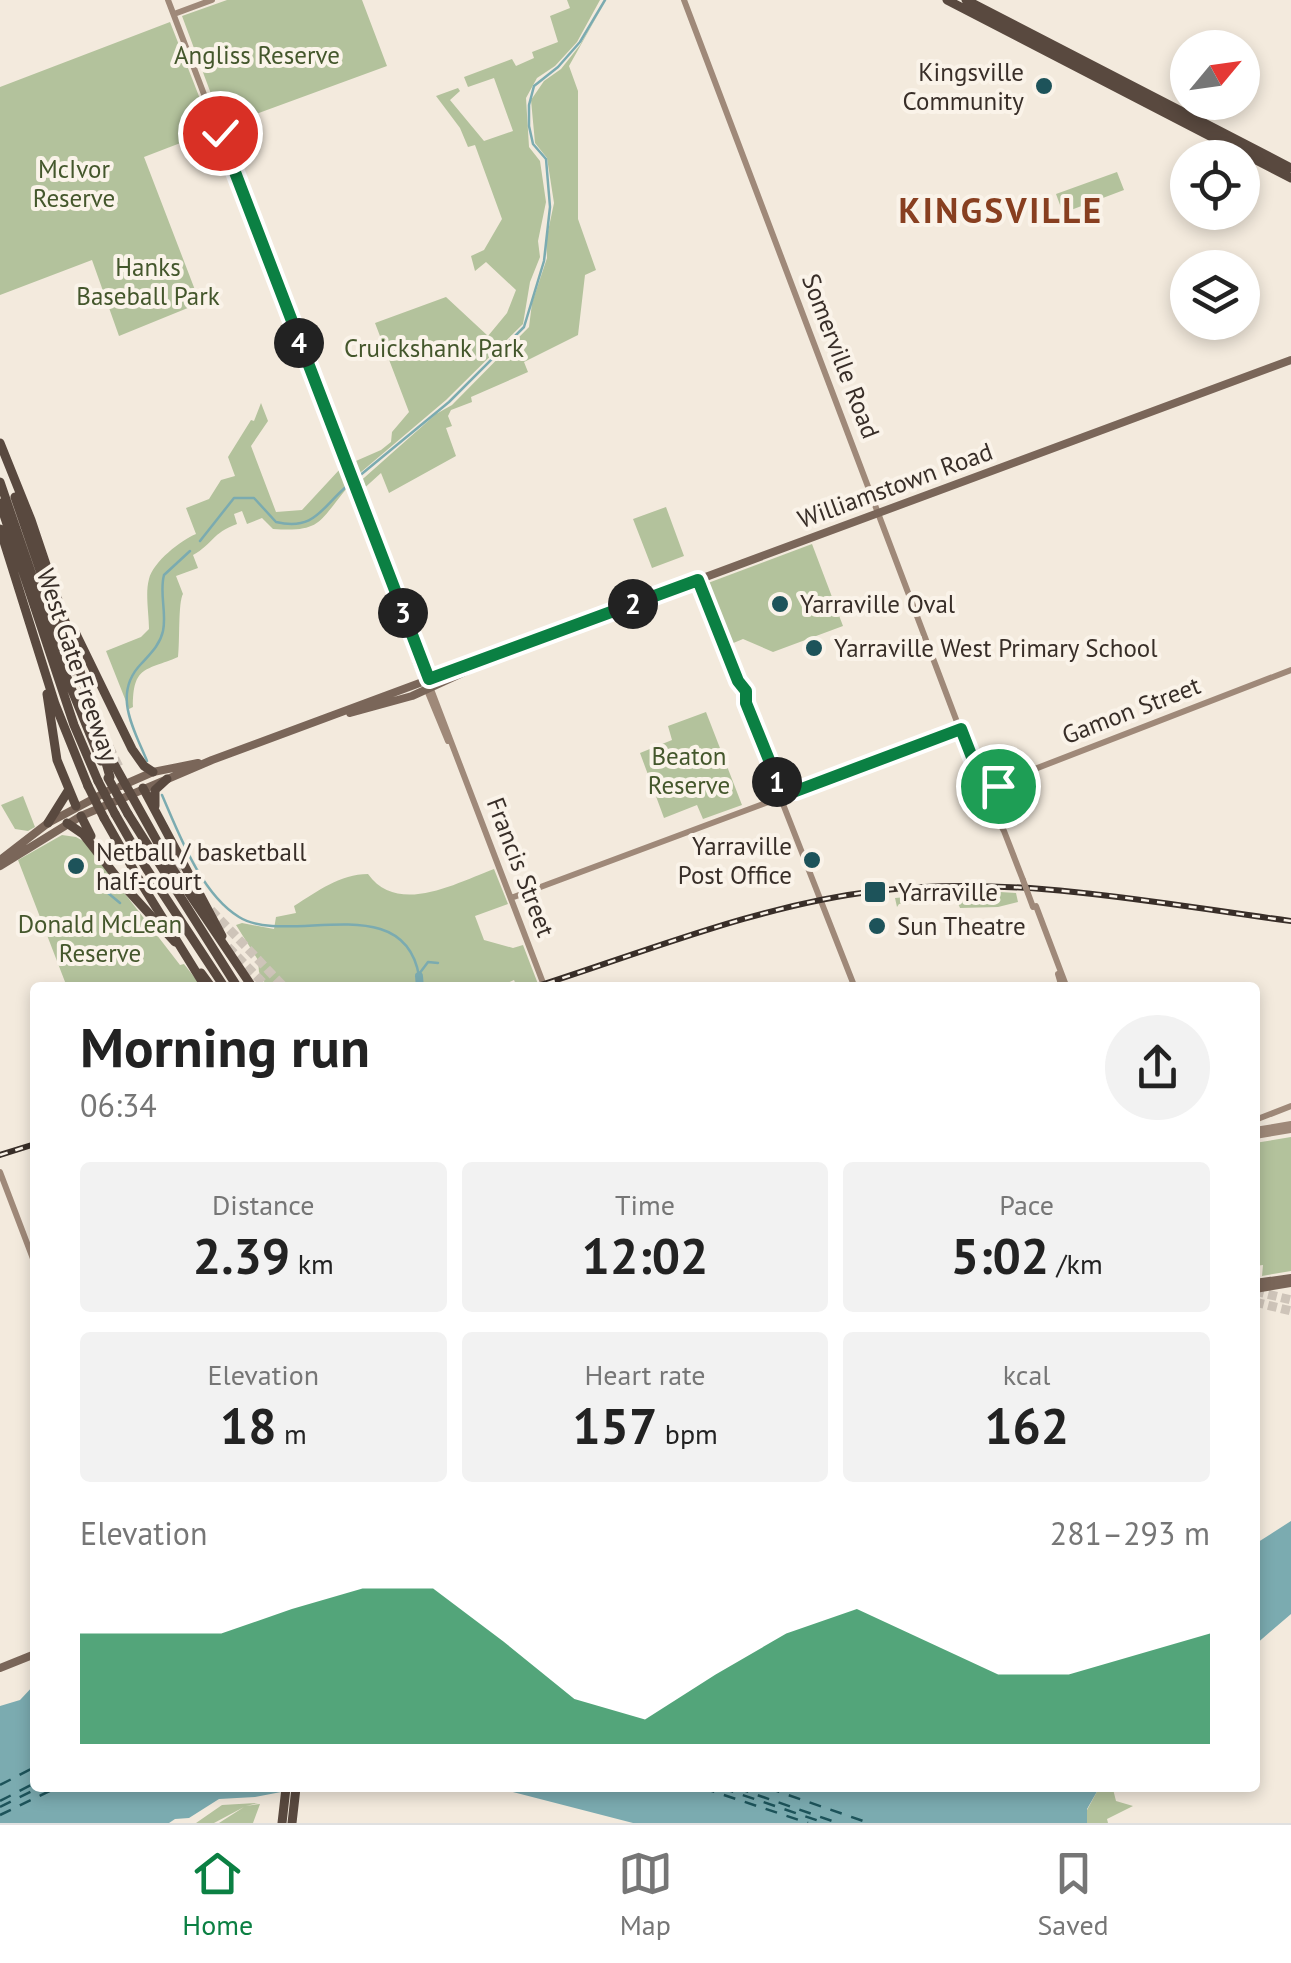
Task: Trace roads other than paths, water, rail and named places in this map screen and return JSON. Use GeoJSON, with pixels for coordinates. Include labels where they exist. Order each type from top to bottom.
{"type":"FeatureCollection","features":[{"type":"Feature","properties":{"kind":"highway"},"geometry":{"type":"LineString","coordinates":[[946,0],[1163,102],[1227,140]]}},
{"type":"Feature","properties":{"kind":"highway"},"geometry":{"type":"LineString","coordinates":[[966,0],[1166,113],[1224,140]]}},
{"type":"Feature","properties":{"kind":"highway"},"geometry":{"type":"LineString","coordinates":[[1163,102],[1166,113]]}},
{"type":"Feature","properties":{"kind":"highway"},"geometry":{"type":"LineString","coordinates":[[1260,156],[1291,168]]}},
{"type":"Feature","properties":{"kind":"highway"},"geometry":{"type":"LineString","coordinates":[[1260,159],[1291,178]]}},
{"type":"Feature","properties":{"kind":"highway"},"geometry":{"type":"LineString","coordinates":[[0,442],[80,646],[132,749],[153,772]]}},
{"type":"Feature","properties":{"kind":"highway"},"geometry":{"type":"LineString","coordinates":[[0,459],[64,642]]}},
{"type":"Feature","properties":{"kind":"highway"},"geometry":{"type":"LineString","coordinates":[[0,482],[101,780]]}},
{"type":"Feature","properties":{"kind":"highway","name":"West Gate Freeway"},"geometry":{"type":"LineString","coordinates":[[0,503],[74,725],[115,814],[222,982]]}},
{"type":"Feature","properties":{"kind":"highway"},"geometry":{"type":"LineString","coordinates":[[0,528],[55,704],[101,780]]}},
{"type":"Feature","properties":{"kind":"highway"},"geometry":{"type":"LineString","coordinates":[[41,549],[114,764],[172,868],[245,982]]}},
{"type":"Feature","properties":{"kind":"highway"},"geometry":{"type":"LineString","coordinates":[[18,581],[46,693],[56,760],[78,811],[110,868]]}},
{"type":"Feature","properties":{"kind":"highway"},"geometry":{"type":"LineString","coordinates":[[79,668],[101,780],[104,818],[205,982]]}},
{"type":"Feature","properties":{"kind":"highway"},"geometry":{"type":"LineString","coordinates":[[132,749],[138,778]]}},
{"type":"Feature","properties":{"kind":"highway"},"geometry":{"type":"LineString","coordinates":[[160,820],[154,794],[167,779]]}},
{"type":"Feature","properties":{"kind":"highway","name":"West Gate Freeway"},"geometry":{"type":"LineString","coordinates":[[101,780],[116,794],[234,982]]}},
{"type":"Feature","properties":{"kind":"highway"},"geometry":{"type":"LineString","coordinates":[[143,788],[246,982]]}},
{"type":"Feature","properties":{"kind":"highway"},"geometry":{"type":"LineString","coordinates":[[48,823],[68,790]]}},
{"type":"Feature","properties":{"kind":"highway"},"geometry":{"type":"LineString","coordinates":[[67,824],[83,834],[204,982]]}},
{"type":"Feature","properties":{"kind":"highway"},"geometry":{"type":"LineString","coordinates":[[282,1823],[286,1792]]}},
{"type":"Feature","properties":{"kind":"highway"},"geometry":{"type":"LineString","coordinates":[[292,1823],[296,1792]]}},
{"type":"Feature","properties":{"kind":"main road","name":"Francis Street"},"geometry":{"type":"LineString","coordinates":[[168,0],[543,982]]}},
{"type":"Feature","properties":{"kind":"main road"},"geometry":{"type":"LineString","coordinates":[[174,14],[212,0]]}},
{"type":"Feature","properties":{"kind":"main road","name":"Somerville Road"},"geometry":{"type":"LineString","coordinates":[[684,0],[961,729],[1025,880]]}},
{"type":"Feature","properties":{"kind":"main road","name":"Williamstown Road"},"geometry":{"type":"LineString","coordinates":[[78,811],[1291,360]]}},
{"type":"Feature","properties":{"kind":"main road"},"geometry":{"type":"LineString","coordinates":[[698,580],[853,982]]}},
{"type":"Feature","properties":{"kind":"main road","name":"Gamon Street"},"geometry":{"type":"LineString","coordinates":[[984,786],[1291,670]]}},
{"type":"Feature","properties":{"kind":"main road","name":"Francis Street"},"geometry":{"type":"LineString","coordinates":[[428,684],[435,714],[458,760]]}},
{"type":"Feature","properties":{"kind":"main road","name":"Williamstown Road"},"geometry":{"type":"LineString","coordinates":[[336,715],[412,696],[428,684]]}},
{"type":"Feature","properties":{"kind":"main road"},"geometry":{"type":"LineString","coordinates":[[412,696],[435,714]]}},
{"type":"Feature","properties":{"kind":"main road"},"geometry":{"type":"LineString","coordinates":[[511,898],[961,729]]}},
{"type":"Feature","properties":{"kind":"main road","name":"Williamstown Road"},"geometry":{"type":"LineString","coordinates":[[78,811],[153,772],[212,760]]}},
{"type":"Feature","properties":{"kind":"main road"},"geometry":{"type":"LineString","coordinates":[[138,778],[143,788]]}},
{"type":"Feature","properties":{"kind":"main road"},"geometry":{"type":"LineString","coordinates":[[998,811],[996,792],[1001,782]]}},
{"type":"Feature","properties":{"kind":"main road","name":"Somerville Road"},"geometry":{"type":"LineString","coordinates":[[984,786],[998,811],[1063,982]]}},
{"type":"Feature","properties":{"kind":"main road"},"geometry":{"type":"LineString","coordinates":[[0,863],[48,823],[78,811]]}},
{"type":"Feature","properties":{"kind":"main road"},"geometry":{"type":"LineString","coordinates":[[0,863],[67,824],[78,811]]}},
{"type":"Feature","properties":{"kind":"main road"},"geometry":{"type":"LineString","coordinates":[[1260,1118],[1290,1109]]}},
{"type":"Feature","properties":{"kind":"main road"},"geometry":{"type":"LineString","coordinates":[[1260,1132],[1291,1127]]}},
{"type":"Feature","properties":{"kind":"main road"},"geometry":{"type":"LineString","coordinates":[[0,1172],[30,1251]]}},
{"type":"Feature","properties":{"kind":"main road"},"geometry":{"type":"LineString","coordinates":[[1260,1285],[1291,1280]]}},
{"type":"Feature","properties":{"kind":"main road"},"geometry":{"type":"LineString","coordinates":[[0,1668],[30,1656]]}},
{"type":"Feature","properties":{"kind":"water"},"geometry":{"type":"Polygon","coordinates":[[[1291,1521],[1291,1614],[1260,1641],[1260,1541],[1291,1521]]]}},
{"type":"Feature","properties":{"kind":"water"},"geometry":{"type":"Polygon","coordinates":[[[30,1689],[30,1792],[281,1792],[219,1799],[189,1818],[169,1823],[0,1823],[0,1706],[20,1700],[30,1689]]]}},
{"type":"Feature","properties":{"kind":"water"},"geometry":{"type":"Polygon","coordinates":[[[513,1792],[1097,1792],[1087,1809],[1087,1823],[633,1823],[513,1792]]]}},
{"type":"Feature","properties":{"kind":"waterway"},"geometry":{"type":"LineString","coordinates":[[358,477],[449,402],[524,327],[544,261],[550,207],[546,159],[533,144],[529,105],[534,86],[580,42],[605,0]]}},
{"type":"Feature","properties":{"kind":"waterway"},"geometry":{"type":"LineString","coordinates":[[200,541],[234,498],[254,498],[276,522],[300,523],[316,516],[347,486]]}},
{"type":"Feature","properties":{"kind":"waterway"},"geometry":{"type":"LineString","coordinates":[[147,761],[128,712],[128,687],[132,675],[162,636],[164,575],[190,551]]}},
{"type":"Feature","properties":{"kind":"waterway"},"geometry":{"type":"LineString","coordinates":[[162,795],[202,879],[225,907],[239,917],[260,924],[341,924],[391,933],[409,949],[419,976]]}},
{"type":"Feature","properties":{"kind":"waterway"},"geometry":{"type":"LineString","coordinates":[[102,888],[120,903]]}},
{"type":"Feature","properties":{"kind":"waterway"},"geometry":{"type":"LineString","coordinates":[[419,974],[428,962],[438,963]]}},
{"type":"Feature","properties":{"kind":"waterway"},"geometry":{"type":"LineString","coordinates":[[419,976],[420,982]]}},
{"type":"Feature","properties":{"kind":"tunnel"},"geometry":{"type":"LineString","coordinates":[[64,641],[79,681]]}},
{"type":"Feature","properties":{"kind":"tunnel"},"geometry":{"type":"LineString","coordinates":[[97,722],[119,767]]}},
{"type":"Feature","properties":{"kind":"tunnel"},"geometry":{"type":"LineString","coordinates":[[161,841],[190,882]]}},
{"type":"Feature","properties":{"kind":"tunnel"},"geometry":{"type":"LineString","coordinates":[[211,910],[279,982]]}},
{"type":"Feature","properties":{"kind":"tunnel"},"geometry":{"type":"LineString","coordinates":[[228,947],[262,982]]}},
{"type":"Feature","properties":{"kind":"tunnel"},"geometry":{"type":"LineString","coordinates":[[1260,1292],[1291,1300]]}},
{"type":"Feature","properties":{"kind":"tunnel"},"geometry":{"type":"LineString","coordinates":[[1260,1303],[1291,1311]]}},
{"type":"Feature","properties":{"kind":"railway"},"geometry":{"type":"LineString","coordinates":[[550,982],[746,918],[876,891],[1032,888],[1291,921]]}},
{"type":"Feature","properties":{"kind":"railway"},"geometry":{"type":"LineString","coordinates":[[0,1155],[30,1146]]}},
{"type":"Feature","properties":{"kind":"place","name":"Kingsville Community"},"geometry":{"type":"Point","coordinates":[1044,86]}},
{"type":"Feature","properties":{"kind":"place","name":"Yarraville Oval"},"geometry":{"type":"Point","coordinates":[780,604]}},
{"type":"Feature","properties":{"kind":"place","name":"Yarraville West Primary School"},"geometry":{"type":"Point","coordinates":[814,648]}},
{"type":"Feature","properties":{"kind":"place","name":"Yarraville Post Office"},"geometry":{"type":"Point","coordinates":[812,860]}},
{"type":"Feature","properties":{"kind":"place","name":"Netball / basketball half-court"},"geometry":{"type":"Point","coordinates":[76,866]}},
{"type":"Feature","properties":{"kind":"place","name":"Yarraville"},"geometry":{"type":"Point","coordinates":[875,892]}},
{"type":"Feature","properties":{"kind":"place","name":"Sun Theatre"},"geometry":{"type":"Point","coordinates":[877,926]}},
{"type":"Feature","properties":{"kind":"district","name":"KINGSVILLE"},"geometry":{"type":"Point","coordinates":[1001,210]}},
{"type":"Feature","properties":{"kind":"park label","name":"Angliss Reserve"},"geometry":{"type":"Point","coordinates":[257,55]}},
{"type":"Feature","properties":{"kind":"park label","name":"McIvor Reserve"},"geometry":{"type":"Point","coordinates":[74,184]}},
{"type":"Feature","properties":{"kind":"park label","name":"Hanks Baseball Park"},"geometry":{"type":"Point","coordinates":[148,282]}},
{"type":"Feature","properties":{"kind":"park label","name":"Cruickshank Park"},"geometry":{"type":"Point","coordinates":[434,348]}},
{"type":"Feature","properties":{"kind":"park label","name":"Beaton Reserve"},"geometry":{"type":"Point","coordinates":[689,770]}},
{"type":"Feature","properties":{"kind":"park label","name":"Donald McLean Reserve"},"geometry":{"type":"Point","coordinates":[100,938]}}]}
